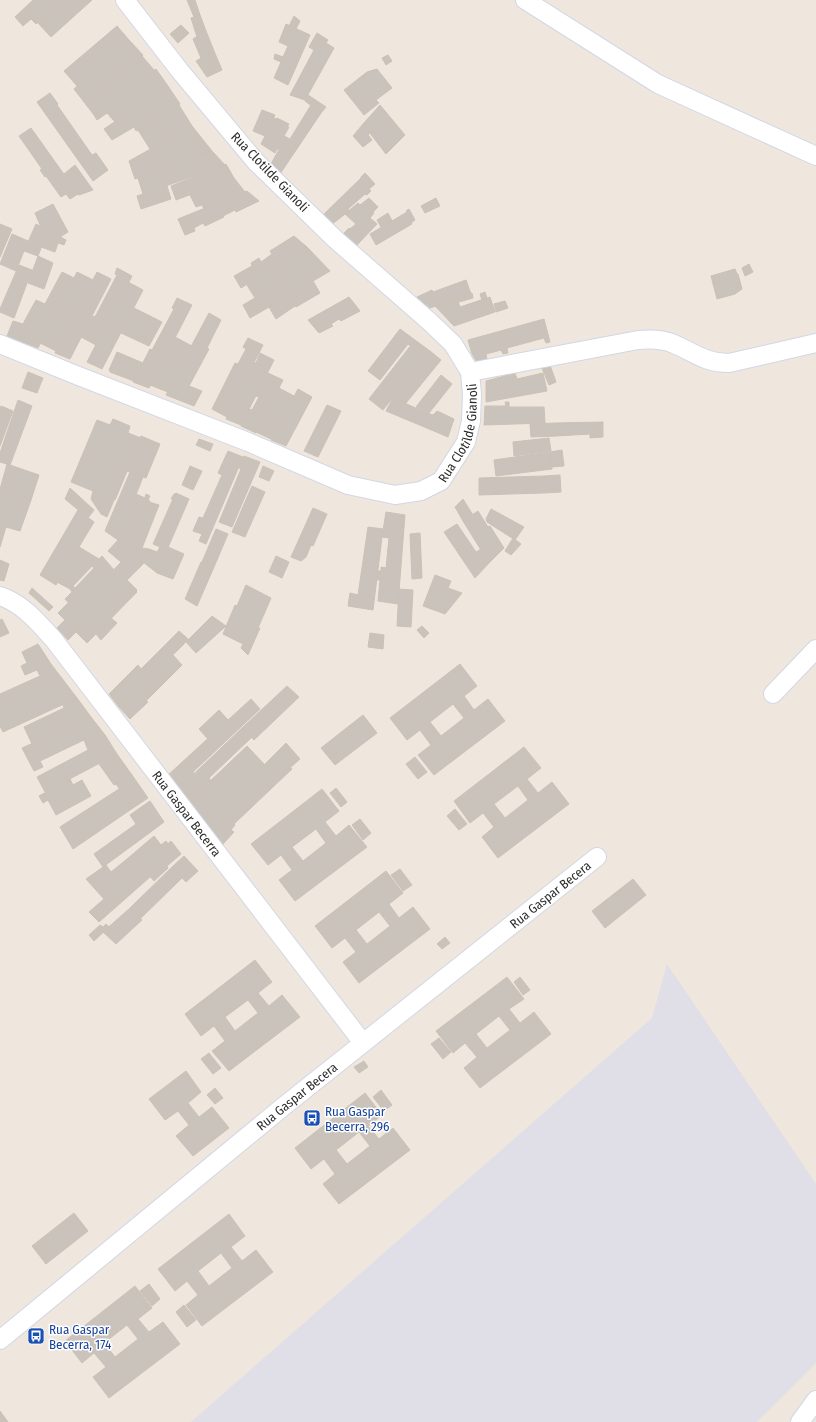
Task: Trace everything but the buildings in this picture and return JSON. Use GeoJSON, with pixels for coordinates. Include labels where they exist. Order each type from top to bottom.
{"type":"FeatureCollection","features":[{"type":"Feature","properties":{"kind":"street","name":"Rua Clotilde Gianoli"},"geometry":{"type":"LineString","coordinates":[[0,344],[248,442],[348,485],[395,495],[421,491],[441,481],[466,442],[471,421],[472,394],[470,372],[453,344],[335,238],[256,162],[180,71],[125,0]]}},
{"type":"Feature","properties":{"kind":"street"},"geometry":{"type":"LineString","coordinates":[[525,0],[658,84],[816,156]]}},
{"type":"Feature","properties":{"kind":"street"},"geometry":{"type":"LineString","coordinates":[[470,372],[638,340],[656,339],[673,343],[702,358],[717,363],[729,363],[816,343]]}},
{"type":"Feature","properties":{"kind":"street","name":"Rua Gaspar Becerra"},"geometry":{"type":"LineString","coordinates":[[0,596],[9,599],[31,614],[54,640],[363,1043]]}},
{"type":"Feature","properties":{"kind":"street"},"geometry":{"type":"LineString","coordinates":[[773,694],[816,649]]}},
{"type":"Feature","properties":{"kind":"street","name":"Rua Gaspar Becera"},"geometry":{"type":"LineString","coordinates":[[0,1340],[278,1111],[596,858]]}},
{"type":"Feature","properties":{"kind":"street"},"geometry":{"type":"LineString","coordinates":[[800,1422],[816,1400]]}},
{"type":"Feature","properties":{"kind":"shaded area"},"geometry":{"type":"Polygon","coordinates":[[[667,964],[816,1184],[816,1363],[757,1422],[191,1422],[652,1018],[667,964]]]}},
{"type":"Feature","properties":{"kind":"place","name":"Rua Gaspar Becerra, 296"},"geometry":{"type":"Point","coordinates":[312,1118]}},
{"type":"Feature","properties":{"kind":"place","name":"Rua Gaspar Becerra, 174"},"geometry":{"type":"Point","coordinates":[36,1336]}}]}
